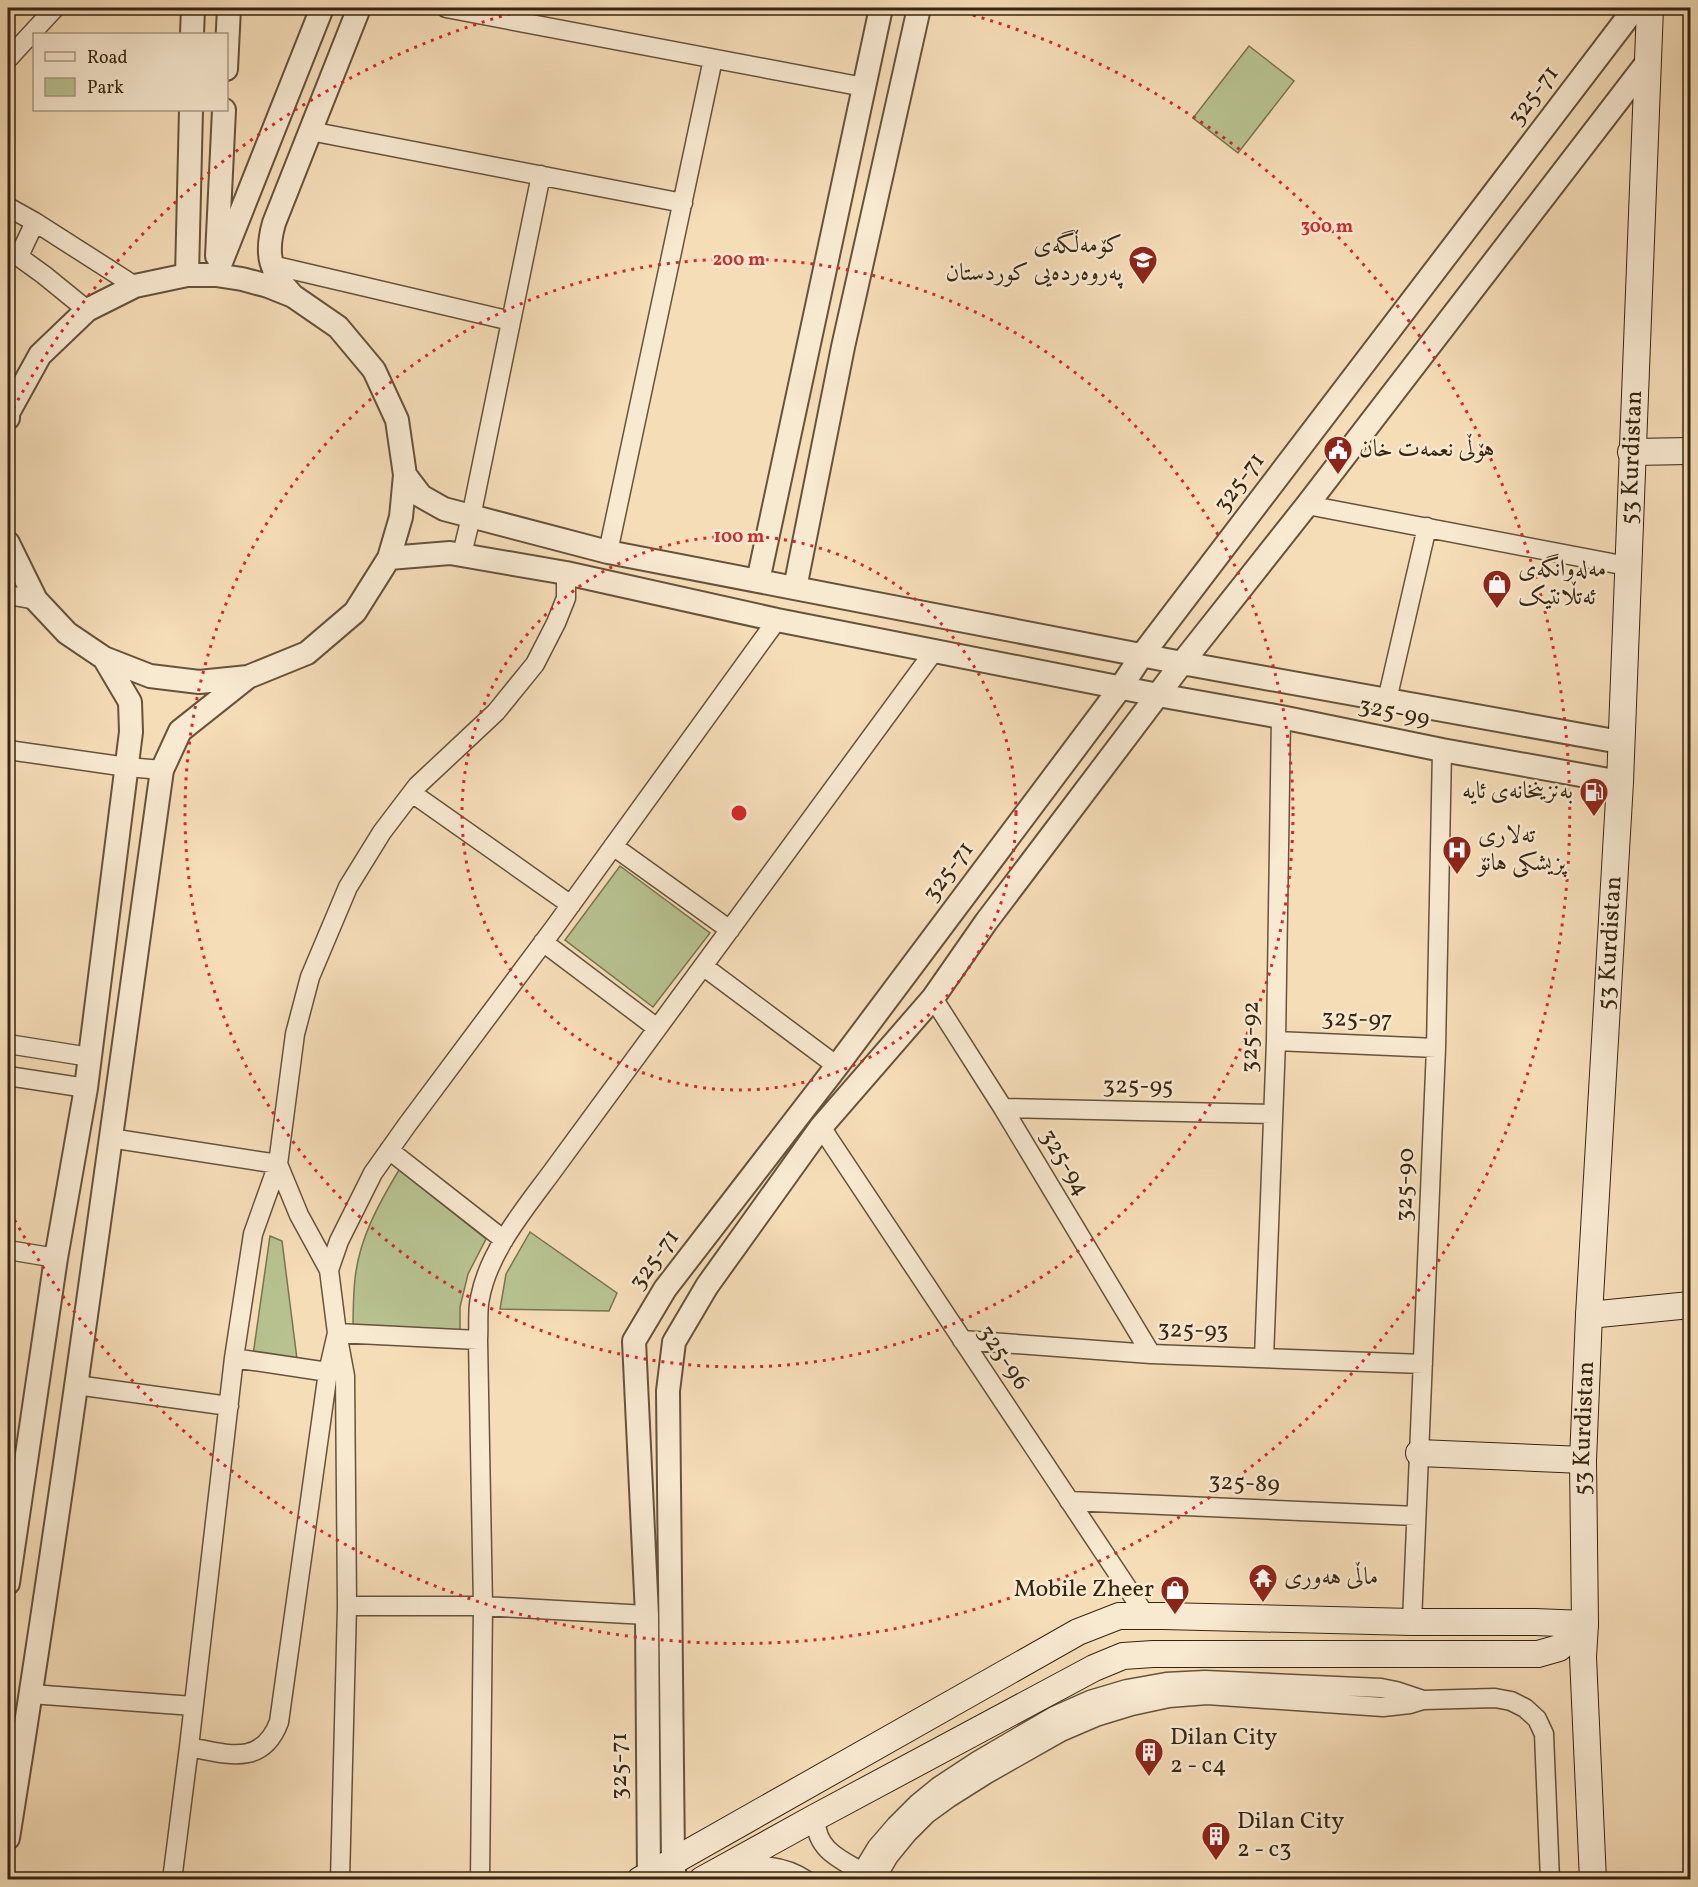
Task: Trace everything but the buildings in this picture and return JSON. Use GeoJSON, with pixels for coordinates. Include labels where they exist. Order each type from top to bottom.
{"type":"FeatureCollection","features":[{"type":"Feature","properties":{"kind":"main road","name":"53 Kurdistan"},"geometry":{"type":"LineString","coordinates":[[1593,1880],[1583,1657],[1585,1624],[1583,1460],[1589,1315],[1620,782],[1650,8]]}},
{"type":"Feature","properties":{"kind":"main road"},"geometry":{"type":"LineString","coordinates":[[1631,452],[1690,451]]}},
{"type":"Feature","properties":{"kind":"main road"},"geometry":{"type":"LineString","coordinates":[[1589,1315],[1690,1305]]}},
{"type":"Feature","properties":{"kind":"main road"},"geometry":{"type":"LineString","coordinates":[[1419,1453],[1583,1460]]}},
{"type":"Feature","properties":{"kind":"main road"},"geometry":{"type":"LineString","coordinates":[[646,1878],[674,1870],[1078,1632],[1119,1616],[1585,1624]]}},
{"type":"Feature","properties":{"kind":"main road"},"geometry":{"type":"LineString","coordinates":[[702,1880],[1094,1668],[1123,1656],[1153,1654],[1538,1654],[1559,1648],[1585,1624]]}},
{"type":"Feature","properties":{"kind":"street"},"geometry":{"type":"LineString","coordinates":[[8,59],[55,8]]}},
{"type":"Feature","properties":{"kind":"street"},"geometry":{"type":"LineString","coordinates":[[192,33],[193,8]]}},
{"type":"Feature","properties":{"kind":"street"},"geometry":{"type":"LineString","coordinates":[[228,38],[230,8]]}},
{"type":"Feature","properties":{"kind":"street"},"geometry":{"type":"LineString","coordinates":[[216,275],[322,8]]}},
{"type":"Feature","properties":{"kind":"street"},"geometry":{"type":"LineString","coordinates":[[8,543],[36,600],[67,633],[104,658],[150,676],[199,682],[248,677],[307,653],[355,612],[389,558],[401,517],[405,475],[397,420],[374,370],[338,327],[293,296],[279,281],[270,260],[270,239],[274,223],[359,8]]}},
{"type":"Feature","properties":{"kind":"street"},"geometry":{"type":"LineString","coordinates":[[447,8],[864,87]]}},
{"type":"Feature","properties":{"kind":"street"},"geometry":{"type":"LineString","coordinates":[[758,581],[881,8]]}},
{"type":"Feature","properties":{"kind":"street"},"geometry":{"type":"LineString","coordinates":[[795,588],[843,347],[919,8]]}},
{"type":"Feature","properties":{"kind":"street","name":"325-71"},"geometry":{"type":"LineString","coordinates":[[646,1878],[647,1615],[634,1341],[665,1289],[837,1066],[1121,687],[1142,655],[1635,8]]}},
{"type":"Feature","properties":{"kind":"street"},"geometry":{"type":"LineString","coordinates":[[608,552],[713,59]]}},
{"type":"Feature","properties":{"kind":"street"},"geometry":{"type":"LineString","coordinates":[[674,1870],[668,1391],[674,1342],[707,1286],[821,1127],[933,998],[986,922],[1182,663],[1308,505],[1647,64]]}},
{"type":"Feature","properties":{"kind":"street"},"geometry":{"type":"LineString","coordinates":[[187,275],[191,111]]}},
{"type":"Feature","properties":{"kind":"street"},"geometry":{"type":"LineString","coordinates":[[216,275],[224,111]]}},
{"type":"Feature","properties":{"kind":"street"},"geometry":{"type":"LineString","coordinates":[[310,131],[683,203]]}},
{"type":"Feature","properties":{"kind":"street"},"geometry":{"type":"LineString","coordinates":[[462,554],[541,175]]}},
{"type":"Feature","properties":{"kind":"street"},"geometry":{"type":"LineString","coordinates":[[8,207],[135,286]]}},
{"type":"Feature","properties":{"kind":"street"},"geometry":{"type":"LineString","coordinates":[[35,222],[13,253],[87,310]]}},
{"type":"Feature","properties":{"kind":"street"},"geometry":{"type":"LineString","coordinates":[[272,265],[511,321]]}},
{"type":"Feature","properties":{"kind":"street"},"geometry":{"type":"LineString","coordinates":[[8,418],[8,413],[39,355],[87,310],[135,286],[187,275],[216,275],[259,283],[293,296]]}},
{"type":"Feature","properties":{"kind":"street"},"geometry":{"type":"LineString","coordinates":[[405,475],[421,496],[444,509],[608,552],[1182,663],[1620,742]]}},
{"type":"Feature","properties":{"kind":"street"},"geometry":{"type":"LineString","coordinates":[[1308,505],[1628,566]]}},
{"type":"Feature","properties":{"kind":"street"},"geometry":{"type":"LineString","coordinates":[[1387,700],[1427,528]]}},
{"type":"Feature","properties":{"kind":"street","name":"325-99"},"geometry":{"type":"LineString","coordinates":[[389,558],[450,552],[462,554],[566,573],[777,620],[1442,750],[1620,782]]}},
{"type":"Feature","properties":{"kind":"street"},"geometry":{"type":"LineString","coordinates":[[172,1880],[234,1358],[253,1234],[278,1164],[295,1034],[310,977],[348,887],[382,832],[417,786],[496,712],[535,664],[566,598],[566,573]]}},
{"type":"Feature","properties":{"kind":"street"},"geometry":{"type":"LineString","coordinates":[[8,595],[36,600]]}},
{"type":"Feature","properties":{"kind":"street"},"geometry":{"type":"LineString","coordinates":[[328,1270],[339,1241],[368,1183],[389,1150],[571,905],[777,620]]}},
{"type":"Feature","properties":{"kind":"street"},"geometry":{"type":"LineString","coordinates":[[480,1880],[483,1606],[478,1340],[480,1299],[487,1272],[504,1240],[935,650]]}},
{"type":"Feature","properties":{"kind":"street"},"geometry":{"type":"LineString","coordinates":[[8,1578],[56,1258],[86,1088],[131,732],[130,702],[104,658]]}},
{"type":"Feature","properties":{"kind":"street"},"geometry":{"type":"LineString","coordinates":[[8,1838],[76,1385],[162,770],[180,731],[248,677]]}},
{"type":"Feature","properties":{"kind":"street","name":"325-92"},"geometry":{"type":"LineString","coordinates":[[1264,1358],[1276,1041],[1281,717]]}},
{"type":"Feature","properties":{"kind":"street"},"geometry":{"type":"LineString","coordinates":[[1574,773],[1584,763],[1586,756],[1582,736]]}},
{"type":"Feature","properties":{"kind":"street"},"geometry":{"type":"LineString","coordinates":[[8,750],[162,770]]}},
{"type":"Feature","properties":{"kind":"street","name":"325-90"},"geometry":{"type":"LineString","coordinates":[[1412,1622],[1436,1048],[1442,750]]}},
{"type":"Feature","properties":{"kind":"street"},"geometry":{"type":"LineString","coordinates":[[412,793],[571,905]]}},
{"type":"Feature","properties":{"kind":"street"},"geometry":{"type":"LineString","coordinates":[[613,846],[730,930]]}},
{"type":"Feature","properties":{"kind":"street"},"geometry":{"type":"LineString","coordinates":[[543,942],[657,1028]]}},
{"type":"Feature","properties":{"kind":"street"},"geometry":{"type":"LineString","coordinates":[[703,966],[837,1066]]}},
{"type":"Feature","properties":{"kind":"street","name":"325-94"},"geometry":{"type":"LineString","coordinates":[[933,998],[1003,1107],[1151,1353]]}},
{"type":"Feature","properties":{"kind":"street","name":"325-97"},"geometry":{"type":"LineString","coordinates":[[1276,1041],[1436,1048]]}},
{"type":"Feature","properties":{"kind":"street"},"geometry":{"type":"LineString","coordinates":[[8,1044],[90,1057]]}},
{"type":"Feature","properties":{"kind":"street"},"geometry":{"type":"LineString","coordinates":[[8,1076],[86,1088]]}},
{"type":"Feature","properties":{"kind":"street","name":"325-95"},"geometry":{"type":"LineString","coordinates":[[1003,1107],[1273,1114]]}},
{"type":"Feature","properties":{"kind":"street","name":"325-96"},"geometry":{"type":"LineString","coordinates":[[821,1127],[1146,1616]]}},
{"type":"Feature","properties":{"kind":"street"},"geometry":{"type":"LineString","coordinates":[[110,1138],[278,1164]]}},
{"type":"Feature","properties":{"kind":"street"},"geometry":{"type":"LineString","coordinates":[[389,1150],[504,1240]]}},
{"type":"Feature","properties":{"kind":"street"},"geometry":{"type":"LineString","coordinates":[[278,1164],[299,1215],[328,1270],[345,1376],[346,1606],[340,1880]]}},
{"type":"Feature","properties":{"kind":"street"},"geometry":{"type":"LineString","coordinates":[[8,1250],[56,1258]]}},
{"type":"Feature","properties":{"kind":"street"},"geometry":{"type":"LineString","coordinates":[[337,1333],[478,1340]]}},
{"type":"Feature","properties":{"kind":"street"},"geometry":{"type":"LineString","coordinates":[[189,1746],[223,1753],[242,1754],[258,1750],[274,1735],[279,1722],[328,1372],[337,1333]]}},
{"type":"Feature","properties":{"kind":"street","name":"325-93"},"geometry":{"type":"LineString","coordinates":[[963,1340],[1151,1353],[1423,1364]]}},
{"type":"Feature","properties":{"kind":"street"},"geometry":{"type":"LineString","coordinates":[[234,1358],[328,1372]]}},
{"type":"Feature","properties":{"kind":"street"},"geometry":{"type":"LineString","coordinates":[[76,1385],[229,1407]]}},
{"type":"Feature","properties":{"kind":"street","name":"325-89"},"geometry":{"type":"LineString","coordinates":[[1069,1501],[1416,1516]]}},
{"type":"Feature","properties":{"kind":"street"},"geometry":{"type":"LineString","coordinates":[[346,1606],[483,1606],[647,1615]]}},
{"type":"Feature","properties":{"kind":"street"},"geometry":{"type":"LineString","coordinates":[[31,1694],[194,1706]]}},
{"type":"Feature","properties":{"kind":"street"},"geometry":{"type":"LineString","coordinates":[[816,1817],[815,1828],[825,1848],[867,1878],[878,1847],[916,1804],[987,1774],[1061,1732],[1096,1717],[1132,1706],[1170,1698],[1207,1695],[1383,1707],[1423,1700],[1495,1698],[1511,1701],[1525,1708],[1537,1719],[1544,1734],[1551,1880]]}},
{"type":"Feature","properties":{"kind":"street"},"geometry":{"type":"LineString","coordinates":[[725,1866],[763,1865],[781,1868],[806,1880]]}},
{"type":"Feature","properties":{"kind":"green space"},"geometry":{"type":"Polygon","coordinates":[[[1249,46],[1294,81],[1238,153],[1193,118],[1249,46]]]}},
{"type":"Feature","properties":{"kind":"green space"},"geometry":{"type":"Polygon","coordinates":[[[620,866],[710,933],[653,1007],[565,940],[620,866]]]}},
{"type":"Feature","properties":{"kind":"green space"},"geometry":{"type":"Polygon","coordinates":[[[399,1170],[486,1239],[468,1274],[460,1307],[460,1338],[353,1335],[357,1264],[365,1236],[377,1208],[399,1170]]]}},
{"type":"Feature","properties":{"kind":"green space"},"geometry":{"type":"Polygon","coordinates":[[[530,1232],[617,1293],[609,1311],[500,1309],[506,1274],[530,1232]]]}},
{"type":"Feature","properties":{"kind":"green space"},"geometry":{"type":"Polygon","coordinates":[[[270,1236],[282,1241],[298,1367],[252,1362],[270,1236]]]}},
{"type":"Feature","properties":{"kind":"place","name":"كۆمەڵگەی پەروەردەیی كوردستان"},"geometry":{"type":"Point","coordinates":[1143,286]}},
{"type":"Feature","properties":{"kind":"place","name":"هۆڵی نعمەت خان"},"geometry":{"type":"Point","coordinates":[1338,476]}},
{"type":"Feature","properties":{"kind":"place","name":"مەلەوانگەی ئەتڵانتیک"},"geometry":{"type":"Point","coordinates":[1497,610]}},
{"type":"Feature","properties":{"kind":"place","name":"بەنزینخانەی ئایە"},"geometry":{"type":"Point","coordinates":[1594,818]}},
{"type":"Feature","properties":{"kind":"place","name":"تەلاری پزیشکی هانۆ"},"geometry":{"type":"Point","coordinates":[1457,876]}},
{"type":"Feature","properties":{"kind":"place","name":"ماڵی هەوری"},"geometry":{"type":"Point","coordinates":[1263,1604]}},
{"type":"Feature","properties":{"kind":"place","name":"Mobile Zheer"},"geometry":{"type":"Point","coordinates":[1175,1616]}},
{"type":"Feature","properties":{"kind":"place","name":"Dilan City 2 - c4"},"geometry":{"type":"Point","coordinates":[1149,1778]}},
{"type":"Feature","properties":{"kind":"place","name":"Dilan City 2 - c3"},"geometry":{"type":"Point","coordinates":[1216,1862]}}]}
